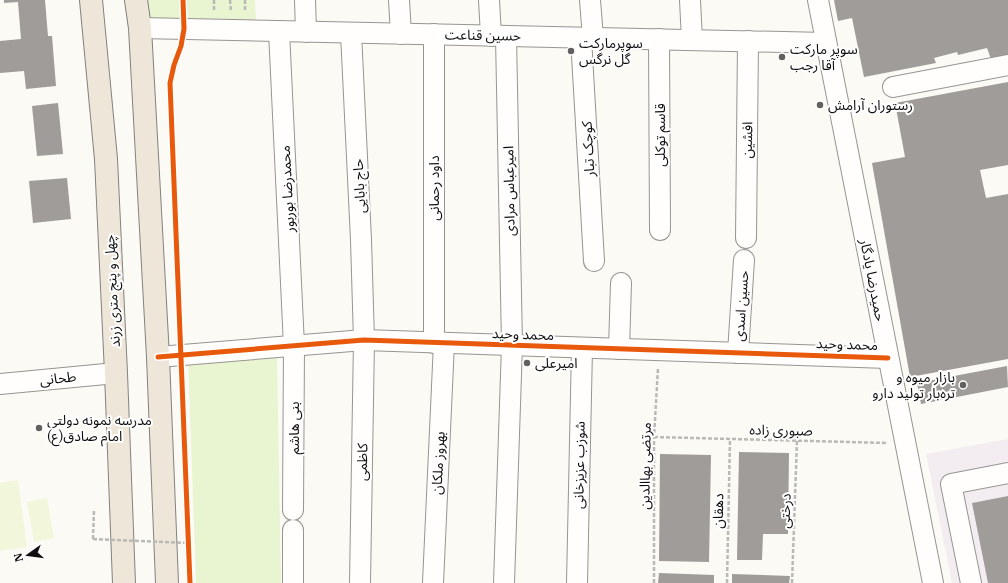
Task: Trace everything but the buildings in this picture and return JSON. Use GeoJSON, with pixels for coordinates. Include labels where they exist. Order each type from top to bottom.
{"type":"FeatureCollection","features":[{"type":"Feature","properties":{"kind":"main road","name":"چهل و پنج متری زرند"},"geometry":{"type":"LineString","coordinates":[[91,0],[106,159],[124,583]]}},
{"type":"Feature","properties":{"kind":"main road"},"geometry":{"type":"LineString","coordinates":[[136,0],[140,28],[158,357],[167,583]]}},
{"type":"Feature","properties":{"kind":"street"},"geometry":{"type":"LineString","coordinates":[[305,0],[306,32]]}},
{"type":"Feature","properties":{"kind":"street"},"geometry":{"type":"LineString","coordinates":[[399,0],[401,34]]}},
{"type":"Feature","properties":{"kind":"street","name":"امیرعباس مرادی"},"geometry":{"type":"LineString","coordinates":[[489,0],[498,36],[512,345]]}},
{"type":"Feature","properties":{"kind":"street","name":"کوچک تبار"},"geometry":{"type":"LineString","coordinates":[[590,0],[587,38],[594,261]]}},
{"type":"Feature","properties":{"kind":"street"},"geometry":{"type":"LineString","coordinates":[[690,0],[692,40]]}},
{"type":"Feature","properties":{"kind":"street","name":"حمیدرضا یادگار"},"geometry":{"type":"LineString","coordinates":[[818,0],[933,583]]}},
{"type":"Feature","properties":{"kind":"street","name":"حسین قناعت"},"geometry":{"type":"LineString","coordinates":[[140,28],[826,43]]}},
{"type":"Feature","properties":{"kind":"street","name":"محمدرضا بوربور"},"geometry":{"type":"LineString","coordinates":[[279,31],[294,346]]}},
{"type":"Feature","properties":{"kind":"street","name":"حاج بابایی"},"geometry":{"type":"LineString","coordinates":[[351,33],[362,240],[364,340]]}},
{"type":"Feature","properties":{"kind":"street","name":"داود رحمانی"},"geometry":{"type":"LineString","coordinates":[[434,34],[439,343]]}},
{"type":"Feature","properties":{"kind":"street","name":"قاسم توکلی"},"geometry":{"type":"LineString","coordinates":[[659,39],[660,230]]}},
{"type":"Feature","properties":{"kind":"street","name":"افشین"},"geometry":{"type":"LineString","coordinates":[[746,238],[748,41]]}},
{"type":"Feature","properties":{"kind":"street"},"geometry":{"type":"LineString","coordinates":[[893,87],[1008,65]]}},
{"type":"Feature","properties":{"kind":"street","name":"حسین اسدی"},"geometry":{"type":"LineString","coordinates":[[738,353],[744,260]]}},
{"type":"Feature","properties":{"kind":"street"},"geometry":{"type":"LineString","coordinates":[[619,349],[621,283]]}},
{"type":"Feature","properties":{"kind":"street","name":"محمد وحید"},"geometry":{"type":"LineString","coordinates":[[158,357],[364,340],[888,358]]}},
{"type":"Feature","properties":{"kind":"street","name":"کاظمی"},"geometry":{"type":"LineString","coordinates":[[360,583],[364,340]]}},
{"type":"Feature","properties":{"kind":"street","name":"بهروز ملکان"},"geometry":{"type":"LineString","coordinates":[[432,583],[439,343]]}},
{"type":"Feature","properties":{"kind":"street","name":"محمد وحید"},"geometry":{"type":"LineString","coordinates":[[504,583],[512,345]]}},
{"type":"Feature","properties":{"kind":"street","name":"بنی هاشم"},"geometry":{"type":"LineString","coordinates":[[293,583],[294,346]]}},
{"type":"Feature","properties":{"kind":"street","name":"شوزب عزیزخانی"},"geometry":{"type":"LineString","coordinates":[[577,583],[582,348]]}},
{"type":"Feature","properties":{"kind":"street","name":"طحانی"},"geometry":{"type":"LineString","coordinates":[[0,384],[116,373]]}},
{"type":"Feature","properties":{"kind":"street"},"geometry":{"type":"LineString","coordinates":[[971,583],[951,484],[1008,473]]}},
{"type":"Feature","properties":{"kind":"path"},"geometry":{"type":"LineString","coordinates":[[214,0],[214,12]]}},
{"type":"Feature","properties":{"kind":"path"},"geometry":{"type":"LineString","coordinates":[[230,0],[231,17]]}},
{"type":"Feature","properties":{"kind":"path"},"geometry":{"type":"LineString","coordinates":[[94,509],[93,539],[186,543]]}},
{"type":"Feature","properties":{"kind":"path"},"geometry":{"type":"LineString","coordinates":[[188,536],[188,552]]}},
{"type":"Feature","properties":{"kind":"shaded area"},"geometry":{"type":"Polygon","coordinates":[[[1008,439],[1008,583],[952,583],[926,454],[1008,439]]]}},
{"type":"Feature","properties":{"kind":"green space"},"geometry":{"type":"Polygon","coordinates":[[[147,0],[255,0],[256,24],[153,20],[148,13],[147,0]]]}},
{"type":"Feature","properties":{"kind":"green space"},"geometry":{"type":"Polygon","coordinates":[[[277,355],[281,583],[196,583],[188,357],[277,355]]]}},
{"type":"Feature","properties":{"kind":"green space"},"geometry":{"type":"Polygon","coordinates":[[[18,480],[27,547],[0,551],[0,483],[18,480]]]}},
{"type":"Feature","properties":{"kind":"green space"},"geometry":{"type":"Polygon","coordinates":[[[47,498],[54,538],[34,542],[27,502],[47,498]]]}},
{"type":"Feature","properties":{"kind":"cycle path"},"geometry":{"type":"LineString","coordinates":[[183,0],[184,29],[181,46],[174,65],[170,83],[190,583]]}},
{"type":"Feature","properties":{"kind":"cycle path"},"geometry":{"type":"LineString","coordinates":[[158,357],[364,340],[888,358]]}},
{"type":"Feature","properties":{"kind":"place","name":"سوپرمارکت گل نرگس"},"geometry":{"type":"Point","coordinates":[571,51]}},
{"type":"Feature","properties":{"kind":"place","name":"سوپر مارکت آقا رجب"},"geometry":{"type":"Point","coordinates":[782,57]}},
{"type":"Feature","properties":{"kind":"place","name":"رستوران آرامش"},"geometry":{"type":"Point","coordinates":[820,105]}},
{"type":"Feature","properties":{"kind":"place","name":"امیرعلی"},"geometry":{"type":"Point","coordinates":[527,363]}},
{"type":"Feature","properties":{"kind":"place","name":"بازار میوه و تره‌بار تولید دارو"},"geometry":{"type":"Point","coordinates":[963,385]}},
{"type":"Feature","properties":{"kind":"place","name":"مدرسه نمونه دولتی امام صادق(ع)"},"geometry":{"type":"Point","coordinates":[39,428]}}]}
